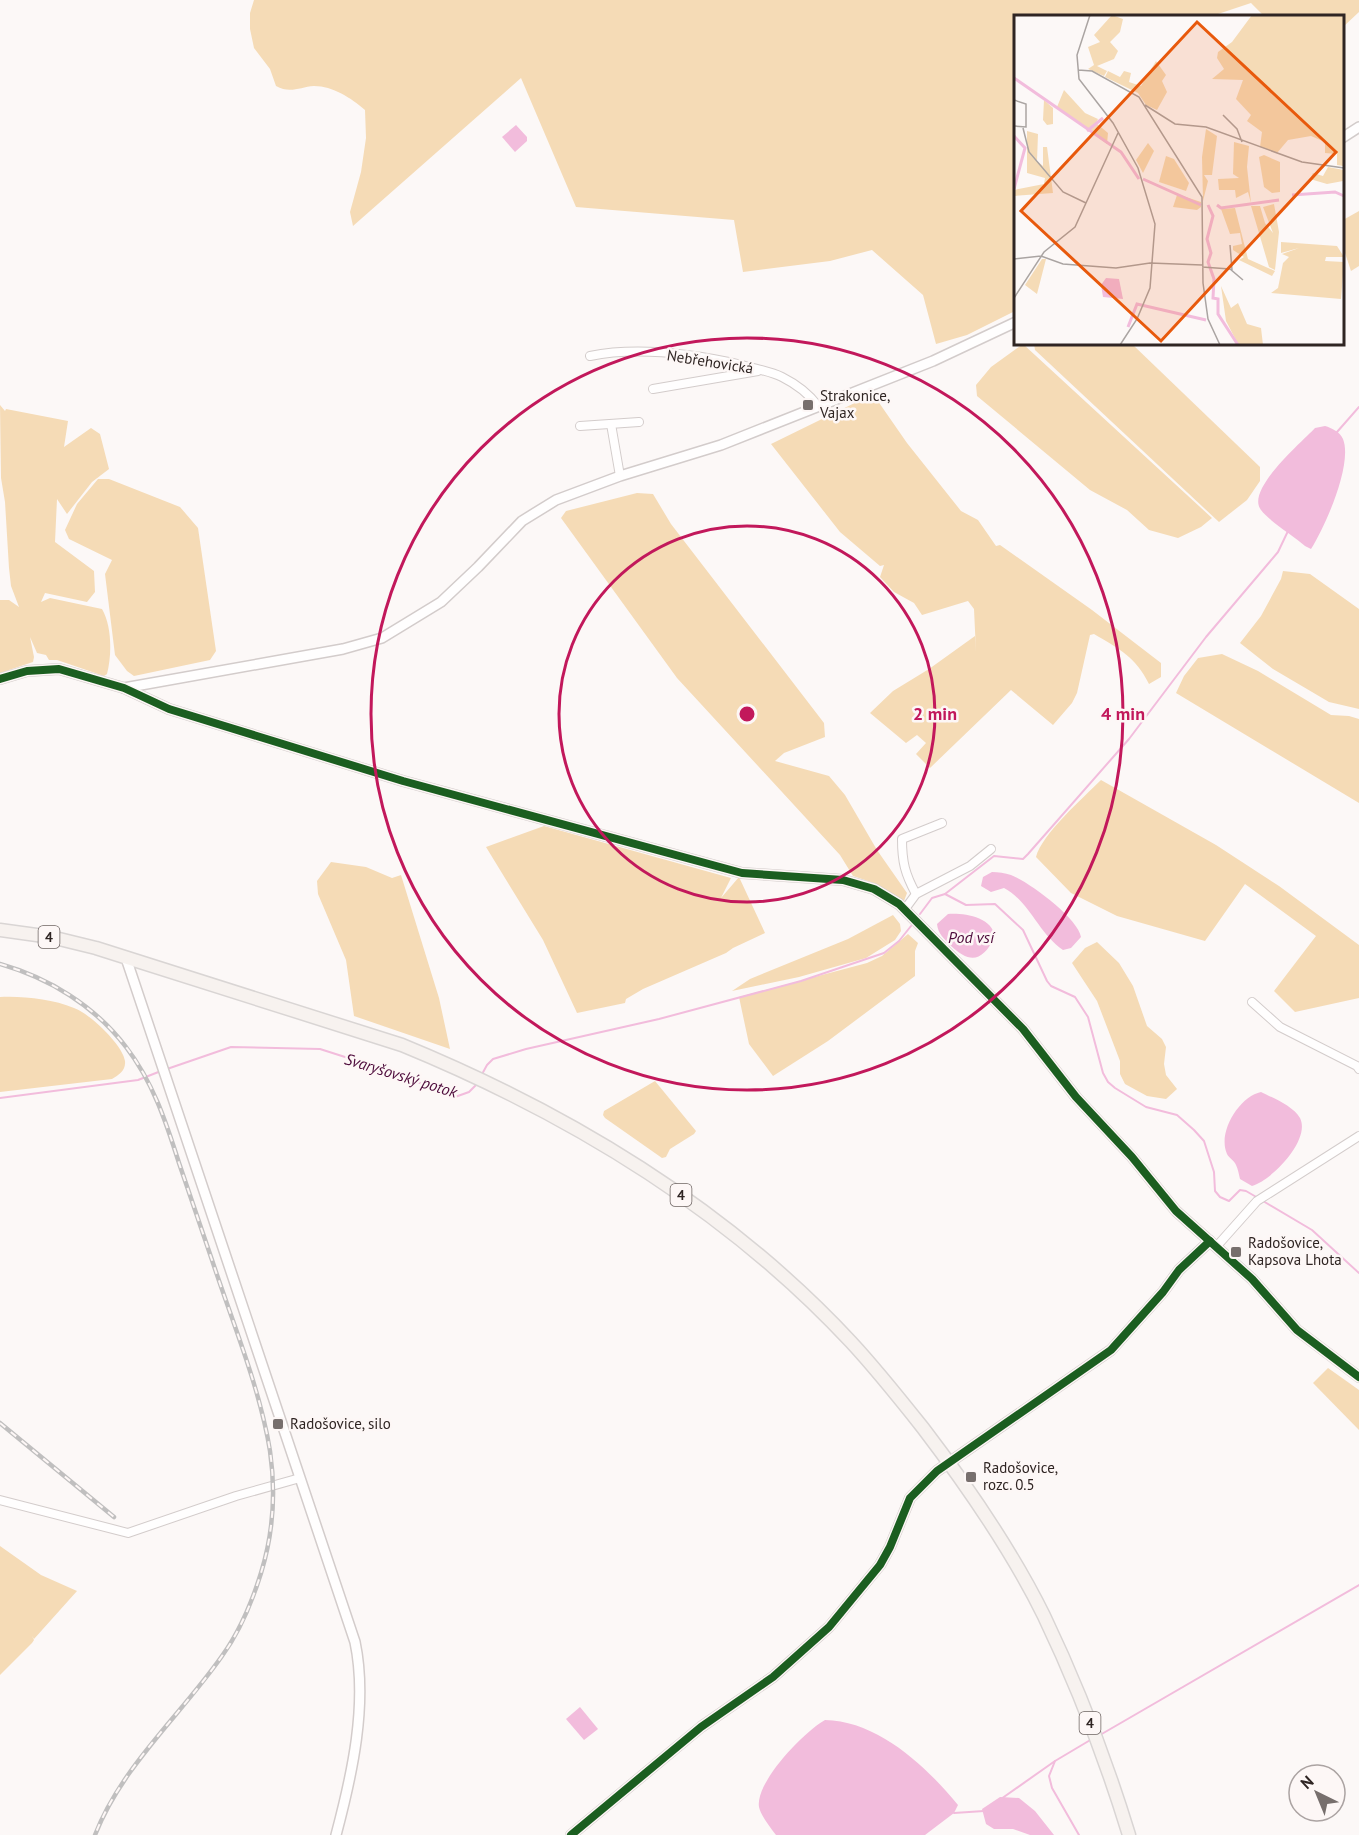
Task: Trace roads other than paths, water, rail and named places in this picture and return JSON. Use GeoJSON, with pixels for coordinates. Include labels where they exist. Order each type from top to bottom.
{"type":"FeatureCollection","features":[{"type":"Feature","properties":{"kind":"main road","name":"4"},"geometry":{"type":"LineString","coordinates":[[0,930],[51,937],[126,958],[402,1045],[471,1074],[558,1117],[618,1152],[691,1201],[759,1255],[851,1342],[950,1463],[992,1526],[1044,1615],[1101,1750],[1129,1835]]}},
{"type":"Feature","properties":{"kind":"street"},"geometry":{"type":"LineString","coordinates":[[1344,137],[1359,127]]}},
{"type":"Feature","properties":{"kind":"street"},"geometry":{"type":"LineString","coordinates":[[124,688],[343,649],[382,638],[441,602],[522,521],[556,500],[620,476],[721,445],[933,361],[1014,323]]}},
{"type":"Feature","properties":{"kind":"street","name":"Nebřehovická"},"geometry":{"type":"LineString","coordinates":[[590,356],[616,352],[671,353],[725,361],[780,376],[791,382],[818,406]]}},
{"type":"Feature","properties":{"kind":"street"},"geometry":{"type":"LineString","coordinates":[[653,389],[761,370]]}},
{"type":"Feature","properties":{"kind":"street"},"geometry":{"type":"LineString","coordinates":[[580,426],[639,422]]}},
{"type":"Feature","properties":{"kind":"street"},"geometry":{"type":"LineString","coordinates":[[610,424],[620,476]]}},
{"type":"Feature","properties":{"kind":"street"},"geometry":{"type":"LineString","coordinates":[[0,679],[27,670],[59,669],[124,688],[169,709],[403,782],[741,873],[843,880],[874,889],[905,909],[1023,1029],[1076,1097],[1132,1157],[1176,1211],[1252,1279],[1297,1330],[1359,1377]]}},
{"type":"Feature","properties":{"kind":"street"},"geometry":{"type":"LineString","coordinates":[[916,894],[906,875],[902,859],[902,840],[942,823]]}},
{"type":"Feature","properties":{"kind":"street"},"geometry":{"type":"LineString","coordinates":[[905,909],[916,894],[970,866],[991,849]]}},
{"type":"Feature","properties":{"kind":"street"},"geometry":{"type":"LineString","coordinates":[[126,958],[355,1642],[360,1685],[355,1750],[336,1835]]}},
{"type":"Feature","properties":{"kind":"street"},"geometry":{"type":"LineString","coordinates":[[1252,1002],[1280,1028],[1359,1069]]}},
{"type":"Feature","properties":{"kind":"street"},"geometry":{"type":"LineString","coordinates":[[571,1835],[701,1727],[773,1677],[829,1627],[880,1565],[910,1498],[937,1471],[1111,1350],[1185,1264],[1213,1244],[1260,1199],[1359,1136]]}},
{"type":"Feature","properties":{"kind":"street"},"geometry":{"type":"LineString","coordinates":[[0,1500],[128,1533],[236,1496],[300,1478]]}},
{"type":"Feature","properties":{"kind":"water"},"geometry":{"type":"Polygon","coordinates":[[[516,125],[527,137],[527,141],[515,152],[502,137],[516,125]]]}},
{"type":"Feature","properties":{"kind":"water"},"geometry":{"type":"Polygon","coordinates":[[[1325,426],[1336,431],[1343,439],[1344,464],[1330,511],[1311,549],[1270,519],[1261,510],[1258,501],[1261,491],[1277,467],[1315,428],[1325,426]]]}},
{"type":"Feature","properties":{"kind":"water"},"geometry":{"type":"Polygon","coordinates":[[[992,872],[1011,875],[1040,893],[1071,920],[1081,937],[1071,948],[1063,950],[1054,943],[1028,909],[1013,894],[1004,888],[991,892],[981,886],[983,877],[992,872]]]}},
{"type":"Feature","properties":{"kind":"water","name":"Pod vsí"},"geometry":{"type":"Polygon","coordinates":[[[948,914],[962,914],[977,918],[993,930],[995,937],[980,956],[970,957],[957,951],[940,933],[937,924],[948,914]]]}},
{"type":"Feature","properties":{"kind":"water"},"geometry":{"type":"Polygon","coordinates":[[[1261,1092],[1293,1110],[1300,1118],[1302,1127],[1300,1137],[1288,1158],[1269,1176],[1252,1186],[1240,1179],[1235,1163],[1227,1154],[1225,1136],[1232,1116],[1238,1108],[1245,1100],[1261,1092]]]}},
{"type":"Feature","properties":{"kind":"water"},"geometry":{"type":"Polygon","coordinates":[[[580,1707],[598,1729],[584,1740],[566,1719],[580,1707]]]}},
{"type":"Feature","properties":{"kind":"water"},"geometry":{"type":"Polygon","coordinates":[[[825,1720],[845,1722],[864,1728],[899,1748],[931,1775],[958,1805],[954,1813],[925,1835],[776,1835],[759,1807],[765,1784],[794,1746],[825,1720]]]}},
{"type":"Feature","properties":{"kind":"water"},"geometry":{"type":"Polygon","coordinates":[[[1000,1797],[1019,1798],[1035,1811],[1054,1835],[1030,1835],[1013,1829],[994,1829],[986,1824],[982,1809],[1000,1797]]]}},
{"type":"Feature","properties":{"kind":"waterway"},"geometry":{"type":"LineString","coordinates":[[1337,432],[1359,407]]}},
{"type":"Feature","properties":{"kind":"waterway"},"geometry":{"type":"LineString","coordinates":[[945,894],[994,856],[1023,859],[1028,854],[1129,739],[1206,637],[1278,552],[1288,531]]}},
{"type":"Feature","properties":{"kind":"waterway","name":"Svaryšovský potok"},"geometry":{"type":"LineString","coordinates":[[920,914],[932,898],[945,894],[966,905],[995,904],[1023,930],[1051,986],[1075,997],[1088,1017],[1103,1073],[1108,1082],[1146,1107],[1177,1115],[1194,1130],[1204,1141],[1214,1172],[1215,1191],[1220,1197],[1229,1201],[1240,1190],[1258,1198]]}},
{"type":"Feature","properties":{"kind":"waterway","name":"Svaryšovský potok"},"geometry":{"type":"LineString","coordinates":[[481,1076],[493,1059],[526,1049],[659,1019],[801,981],[884,953],[899,941],[911,926]]}},
{"type":"Feature","properties":{"kind":"waterway","name":"Svaryšovský potok"},"geometry":{"type":"LineString","coordinates":[[167,1069],[231,1047],[320,1049],[395,1073],[455,1097],[469,1092],[477,1084]]}},
{"type":"Feature","properties":{"kind":"waterway","name":"Svaryšovský potok"},"geometry":{"type":"LineString","coordinates":[[0,1098],[138,1080],[161,1071]]}},
{"type":"Feature","properties":{"kind":"waterway","name":"Svaryšovský potok"},"geometry":{"type":"LineString","coordinates":[[1263,1201],[1312,1230],[1359,1273]]}},
{"type":"Feature","properties":{"kind":"waterway"},"geometry":{"type":"LineString","coordinates":[[1100,1735],[1359,1585]]}},
{"type":"Feature","properties":{"kind":"waterway"},"geometry":{"type":"LineString","coordinates":[[1079,1835],[1052,1788],[1049,1776],[1055,1761],[1092,1739]]}},
{"type":"Feature","properties":{"kind":"waterway"},"geometry":{"type":"LineString","coordinates":[[1001,1799],[1055,1761]]}},
{"type":"Feature","properties":{"kind":"waterway"},"geometry":{"type":"LineString","coordinates":[[954,1813],[984,1811]]}},
{"type":"Feature","properties":{"kind":"railway"},"geometry":{"type":"LineString","coordinates":[[0,964],[36,977],[70,995],[85,1006],[114,1032],[144,1074],[169,1132],[245,1355],[260,1403],[272,1466],[272,1513],[268,1543],[261,1573],[245,1616],[234,1637],[206,1678],[120,1786],[95,1835]]}},
{"type":"Feature","properties":{"kind":"railway"},"geometry":{"type":"LineString","coordinates":[[0,1423],[114,1517]]}},
{"type":"Feature","properties":{"kind":"place","name":"Strakonice, Vajax"},"geometry":{"type":"Point","coordinates":[808,405]}},
{"type":"Feature","properties":{"kind":"place","name":"Radošovice, Kapsova Lhota"},"geometry":{"type":"Point","coordinates":[1236,1252]}},
{"type":"Feature","properties":{"kind":"place","name":"Radošovice, silo"},"geometry":{"type":"Point","coordinates":[278,1424]}},
{"type":"Feature","properties":{"kind":"place","name":"Radošovice, rozc. 0.5"},"geometry":{"type":"Point","coordinates":[971,1477]}}]}
